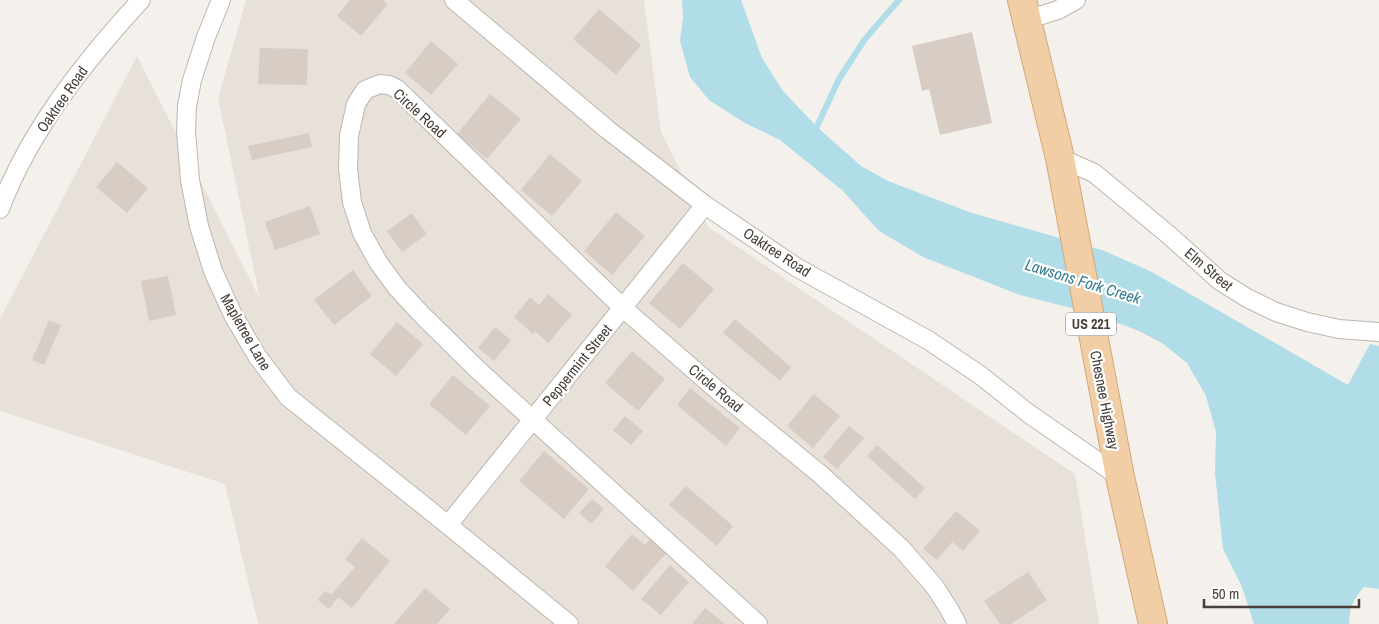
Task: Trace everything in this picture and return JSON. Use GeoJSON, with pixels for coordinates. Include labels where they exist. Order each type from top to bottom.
{"type":"FeatureCollection","features":[{"type":"Feature","properties":{"kind":"main road","name":"Chesnee Highway"},"geometry":{"type":"LineString","coordinates":[[1024,10],[1060,158],[1120,477],[1153,624]]}},
{"type":"Feature","properties":{"kind":"street","name":"Oaktree Road"},"geometry":{"type":"LineString","coordinates":[[0,209],[48,116],[89,60],[141,0]]}},
{"type":"Feature","properties":{"kind":"street","name":"Mapletree Lane"},"geometry":{"type":"LineString","coordinates":[[221,0],[206,36],[192,80],[187,106],[186,132],[192,189],[199,226],[214,271],[233,315],[257,356],[288,397],[569,624]]}},
{"type":"Feature","properties":{"kind":"street","name":"Oaktree Road"},"geometry":{"type":"LineString","coordinates":[[454,0],[608,130],[705,205],[796,267],[928,340],[980,375],[1028,413],[1120,477]]}},
{"type":"Feature","properties":{"kind":"street"},"geometry":{"type":"LineString","coordinates":[[1024,10],[1058,10],[1076,0]]}},
{"type":"Feature","properties":{"kind":"street","name":"Circle Road"},"geometry":{"type":"LineString","coordinates":[[758,624],[478,370],[423,316],[378,262],[362,233],[357,218],[352,202],[348,169],[349,136],[356,104],[365,90],[380,84],[396,89],[623,308],[820,474],[901,548],[935,587],[950,609],[957,624]]}},
{"type":"Feature","properties":{"kind":"street","name":"Elm Street"},"geometry":{"type":"LineString","coordinates":[[1060,158],[1094,173],[1170,236],[1220,281],[1247,298],[1276,312],[1307,322],[1338,329],[1379,332]]}},
{"type":"Feature","properties":{"kind":"street","name":"Peppermint Street"},"geometry":{"type":"LineString","coordinates":[[448,525],[705,205]]}},
{"type":"Feature","properties":{"kind":"shaded area"},"geometry":{"type":"Polygon","coordinates":[[[246,0],[644,0],[661,132],[708,227],[1075,474],[1099,624],[258,624],[225,484],[0,411],[0,319],[137,56],[260,299],[218,98],[246,0]]]}},
{"type":"Feature","properties":{"kind":"water","name":"Lawsons Fork Creek"},"geometry":{"type":"Polygon","coordinates":[[[682,0],[741,0],[762,58],[783,91],[817,127],[861,166],[888,181],[972,213],[1102,250],[1150,271],[1348,385],[1370,344],[1379,346],[1379,589],[1364,587],[1353,604],[1349,624],[1254,624],[1242,587],[1223,549],[1215,473],[1216,432],[1206,396],[1187,363],[1162,343],[1139,331],[1091,313],[1020,295],[923,257],[879,231],[843,191],[780,140],[745,123],[709,100],[690,77],[680,41],[683,17],[682,0]]]}},
{"type":"Feature","properties":{"kind":"building"},"geometry":{"type":"Polygon","coordinates":[[[350,0],[382,0],[388,4],[361,36],[337,16],[350,0]]]}},
{"type":"Feature","properties":{"kind":"building"},"geometry":{"type":"Polygon","coordinates":[[[599,9],[641,45],[616,75],[573,39],[599,9]]]}},
{"type":"Feature","properties":{"kind":"building"},"geometry":{"type":"Polygon","coordinates":[[[972,32],[992,123],[940,135],[929,89],[922,91],[912,46],[972,32]]]}},
{"type":"Feature","properties":{"kind":"building"},"geometry":{"type":"Polygon","coordinates":[[[431,41],[458,64],[431,95],[405,73],[431,41]]]}},
{"type":"Feature","properties":{"kind":"building"},"geometry":{"type":"Polygon","coordinates":[[[260,48],[308,49],[307,85],[258,84],[260,48]]]}},
{"type":"Feature","properties":{"kind":"building"},"geometry":{"type":"Polygon","coordinates":[[[490,94],[521,119],[487,159],[457,134],[490,94]]]}},
{"type":"Feature","properties":{"kind":"building"},"geometry":{"type":"Polygon","coordinates":[[[309,133],[312,147],[252,160],[248,146],[309,133]]]}},
{"type":"Feature","properties":{"kind":"building"},"geometry":{"type":"Polygon","coordinates":[[[550,154],[582,181],[552,216],[521,190],[550,154]]]}},
{"type":"Feature","properties":{"kind":"building"},"geometry":{"type":"Polygon","coordinates":[[[117,162],[148,188],[127,213],[96,187],[117,162]]]}},
{"type":"Feature","properties":{"kind":"building"},"geometry":{"type":"Polygon","coordinates":[[[310,206],[320,234],[275,250],[265,222],[310,206]]]}},
{"type":"Feature","properties":{"kind":"building"},"geometry":{"type":"Polygon","coordinates":[[[616,212],[645,236],[612,275],[584,251],[616,212]]]}},
{"type":"Feature","properties":{"kind":"building"},"geometry":{"type":"Polygon","coordinates":[[[412,213],[427,234],[402,252],[387,231],[412,213]]]}},
{"type":"Feature","properties":{"kind":"building"},"geometry":{"type":"Polygon","coordinates":[[[683,263],[714,289],[680,329],[649,303],[683,263]]]}},
{"type":"Feature","properties":{"kind":"building"},"geometry":{"type":"Polygon","coordinates":[[[353,270],[372,296],[334,325],[314,300],[353,270]]]}},
{"type":"Feature","properties":{"kind":"building"},"geometry":{"type":"Polygon","coordinates":[[[168,276],[176,315],[149,321],[141,281],[168,276]]]}},
{"type":"Feature","properties":{"kind":"building"},"geometry":{"type":"Polygon","coordinates":[[[548,294],[572,315],[548,343],[535,331],[533,334],[514,317],[530,297],[539,305],[548,294]]]}},
{"type":"Feature","properties":{"kind":"building"},"geometry":{"type":"Polygon","coordinates":[[[735,319],[791,367],[780,381],[723,333],[735,319]]]}},
{"type":"Feature","properties":{"kind":"building"},"geometry":{"type":"Polygon","coordinates":[[[49,320],[61,325],[44,365],[32,360],[49,320]]]}},
{"type":"Feature","properties":{"kind":"building"},"geometry":{"type":"Polygon","coordinates":[[[397,322],[423,344],[396,376],[370,354],[397,322]]]}},
{"type":"Feature","properties":{"kind":"building"},"geometry":{"type":"Polygon","coordinates":[[[495,327],[511,340],[494,361],[478,348],[495,327]]]}},
{"type":"Feature","properties":{"kind":"building"},"geometry":{"type":"Polygon","coordinates":[[[632,351],[665,379],[638,411],[605,383],[632,351]]]}},
{"type":"Feature","properties":{"kind":"building"},"geometry":{"type":"Polygon","coordinates":[[[453,375],[490,406],[466,435],[429,404],[453,375]]]}},
{"type":"Feature","properties":{"kind":"building"},"geometry":{"type":"Polygon","coordinates":[[[690,388],[740,428],[726,446],[677,405],[690,388]]]}},
{"type":"Feature","properties":{"kind":"building"},"geometry":{"type":"Polygon","coordinates":[[[814,394],[840,416],[813,448],[787,426],[814,394]]]}},
{"type":"Feature","properties":{"kind":"building"},"geometry":{"type":"Polygon","coordinates":[[[625,416],[643,431],[631,445],[613,430],[625,416]]]}},
{"type":"Feature","properties":{"kind":"building"},"geometry":{"type":"Polygon","coordinates":[[[849,426],[864,438],[837,469],[823,457],[849,426]]]}},
{"type":"Feature","properties":{"kind":"building"},"geometry":{"type":"Polygon","coordinates":[[[877,445],[925,488],[915,499],[867,456],[877,445]]]}},
{"type":"Feature","properties":{"kind":"building"},"geometry":{"type":"Polygon","coordinates":[[[544,451],[589,489],[564,519],[519,481],[544,451]]]}},
{"type":"Feature","properties":{"kind":"building"},"geometry":{"type":"Polygon","coordinates":[[[686,486],[733,526],[717,546],[669,505],[686,486]]]}},
{"type":"Feature","properties":{"kind":"building"},"geometry":{"type":"Polygon","coordinates":[[[592,499],[604,509],[591,524],[579,513],[592,499]]]}},
{"type":"Feature","properties":{"kind":"building"},"geometry":{"type":"Polygon","coordinates":[[[956,511],[980,531],[963,551],[952,542],[937,560],[923,549],[956,511]]]}},
{"type":"Feature","properties":{"kind":"building"},"geometry":{"type":"Polygon","coordinates":[[[632,534],[645,545],[651,537],[668,551],[633,591],[605,566],[632,534]]]}},
{"type":"Feature","properties":{"kind":"building"},"geometry":{"type":"Polygon","coordinates":[[[362,538],[390,561],[352,608],[338,597],[329,609],[318,600],[325,591],[331,595],[355,567],[345,559],[362,538]]]}},
{"type":"Feature","properties":{"kind":"building"},"geometry":{"type":"Polygon","coordinates":[[[670,565],[689,582],[661,615],[641,599],[670,565]]]}},
{"type":"Feature","properties":{"kind":"building"},"geometry":{"type":"Polygon","coordinates":[[[1028,572],[1047,600],[1011,624],[1000,624],[984,601],[1028,572]]]}},
{"type":"Feature","properties":{"kind":"building"},"geometry":{"type":"Polygon","coordinates":[[[425,588],[450,609],[437,624],[394,624],[425,588]]]}},
{"type":"Feature","properties":{"kind":"building"},"geometry":{"type":"Polygon","coordinates":[[[705,608],[725,624],[692,624],[705,608]]]}},
{"type":"Feature","properties":{"kind":"waterway"},"geometry":{"type":"LineString","coordinates":[[813,135],[839,79],[865,39],[899,0]]}}]}
